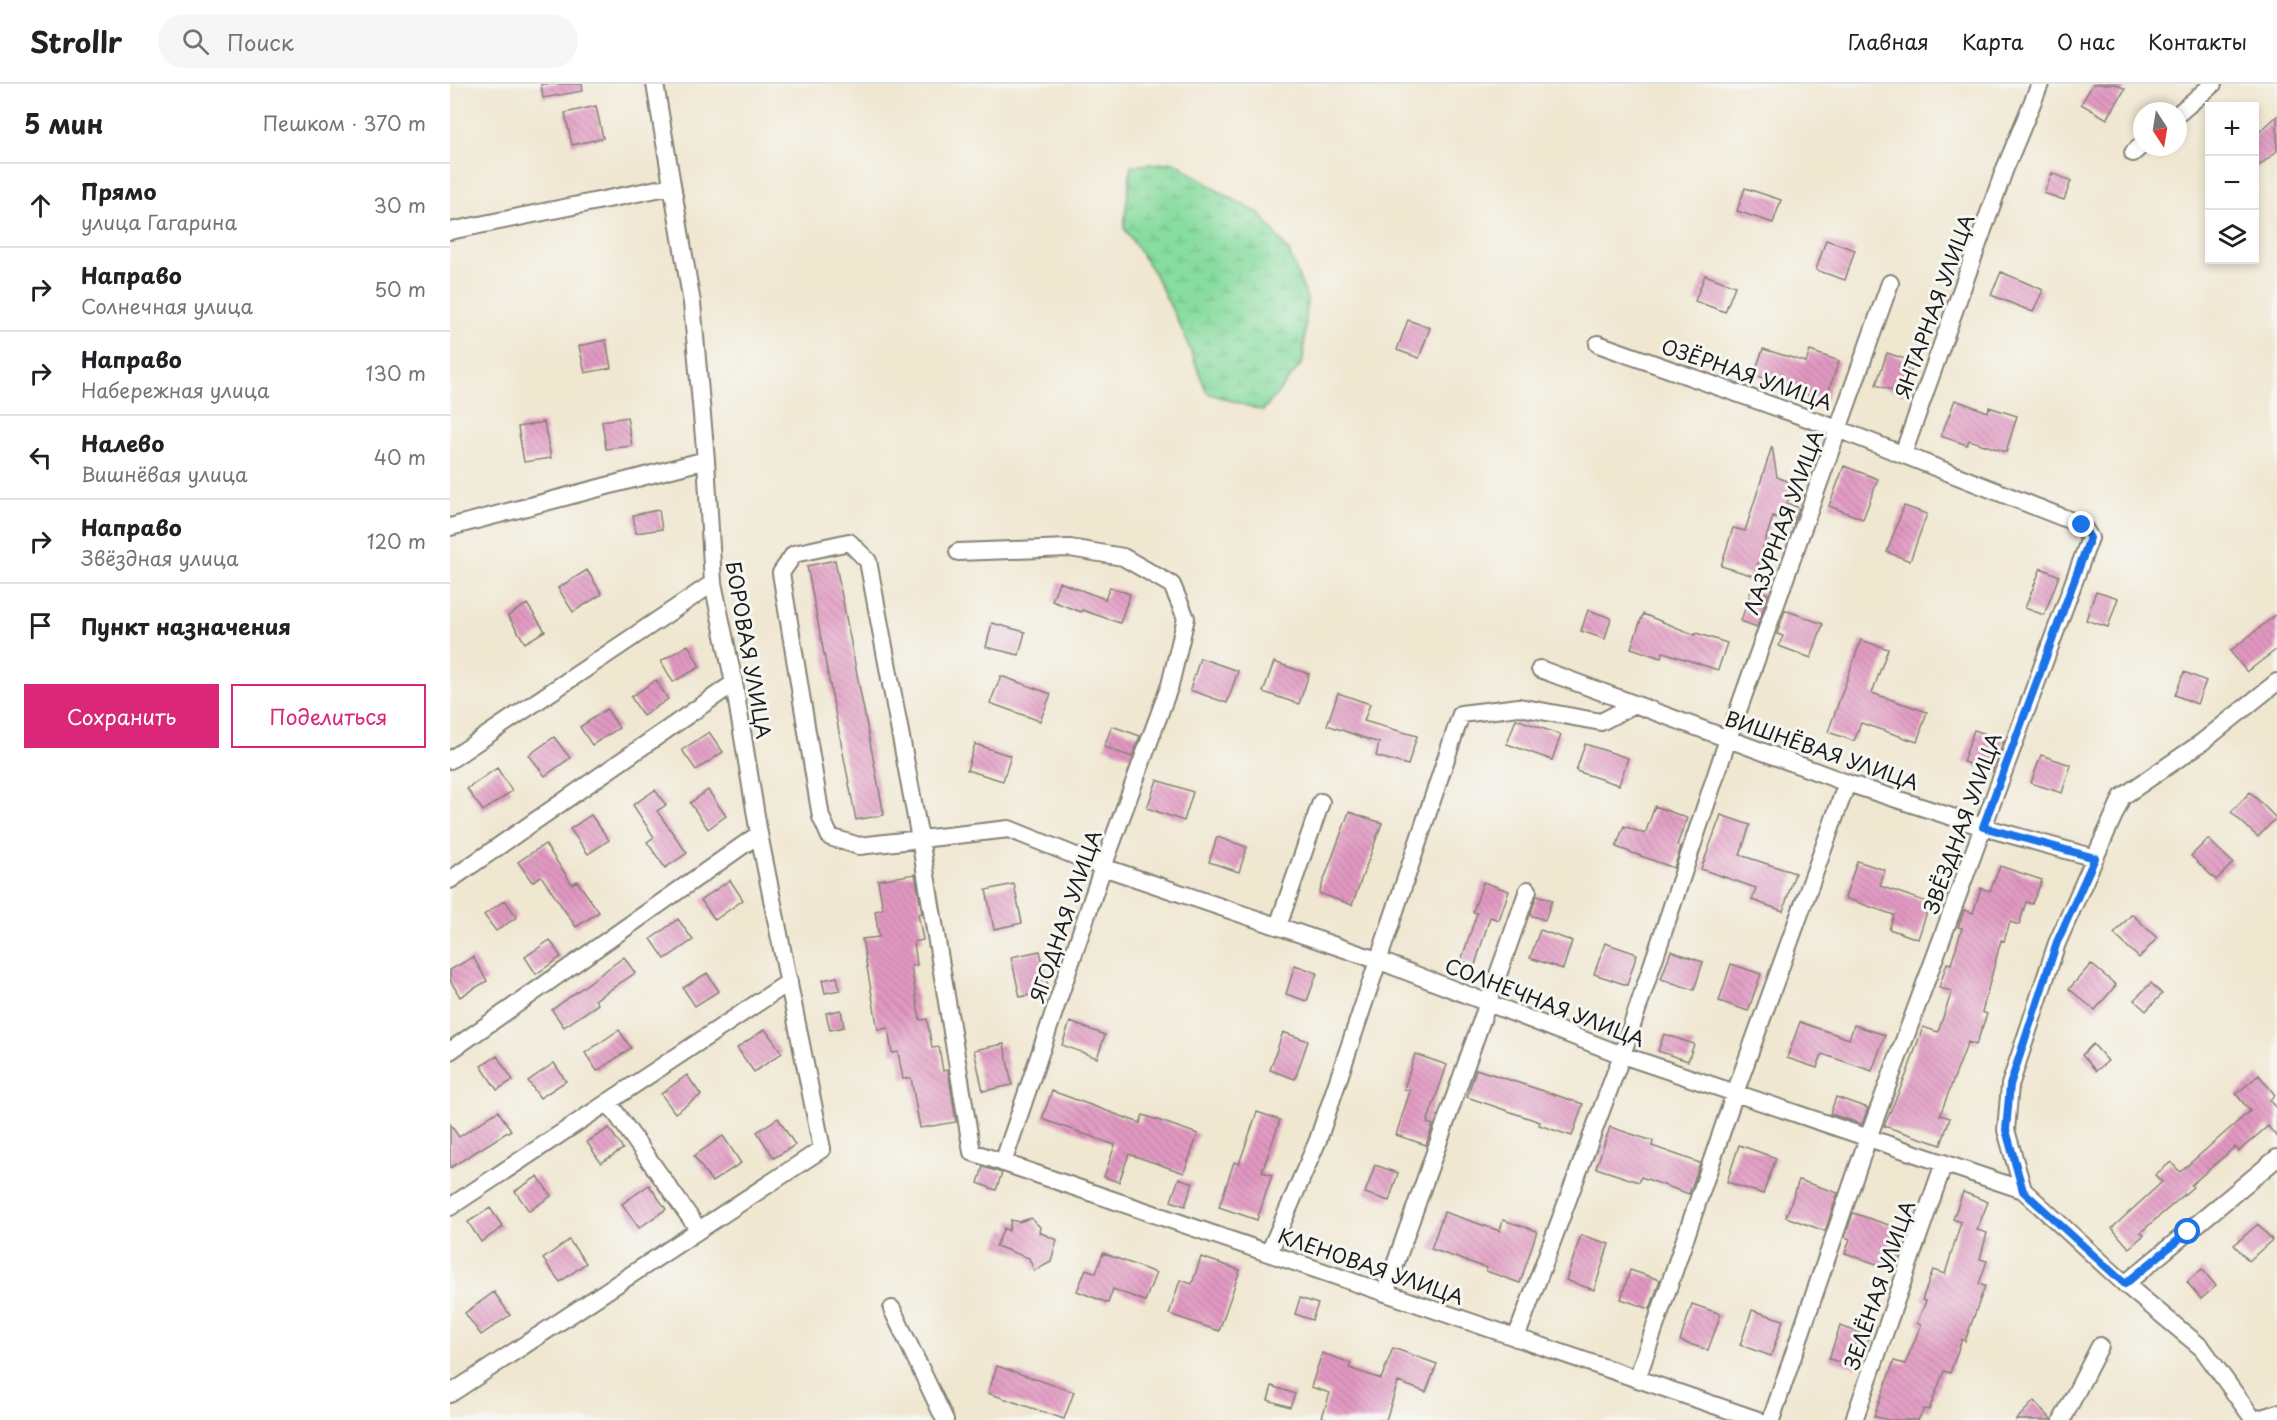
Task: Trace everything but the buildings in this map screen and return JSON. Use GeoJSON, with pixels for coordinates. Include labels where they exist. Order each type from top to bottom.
{"type":"FeatureCollection","features":[{"type":"Feature","properties":{"kind":"street","name":"БОРОВАЯ УЛИЦА"},"geometry":{"type":"LineString","coordinates":[[655,84],[692,303],[706,460],[713,583],[734,683],[759,834],[822,1149],[699,1230]]}},
{"type":"Feature","properties":{"kind":"street","name":"ЯНТАРНАЯ УЛИЦА"},"geometry":{"type":"LineString","coordinates":[[1903,454],[2004,171],[2040,84]]}},
{"type":"Feature","properties":{"kind":"street"},"geometry":{"type":"LineString","coordinates":[[2187,106],[2212,84]]}},
{"type":"Feature","properties":{"kind":"street"},"geometry":{"type":"LineString","coordinates":[[450,231],[672,186]]}},
{"type":"Feature","properties":{"kind":"street","name":"ОЗЁРНАЯ УЛИЦА"},"geometry":{"type":"LineString","coordinates":[[1598,344],[1838,429],[1890,283]]}},
{"type":"Feature","properties":{"kind":"street","name":"ЛАЗУРНАЯ УЛИЦА"},"geometry":{"type":"LineString","coordinates":[[1516,1338],[1622,1054],[1728,739],[1838,429],[2082,525]]}},
{"type":"Feature","properties":{"kind":"street"},"geometry":{"type":"LineString","coordinates":[[450,527],[706,460]]}},
{"type":"Feature","properties":{"kind":"street","name":"ЗВЁЗДНАЯ УЛИЦА"},"geometry":{"type":"LineString","coordinates":[[1771,1420],[1868,1138],[2090,538],[2082,525]]}},
{"type":"Feature","properties":{"kind":"street","name":"СОЛНЕЧНАЯ УЛИЦА"},"geometry":{"type":"LineString","coordinates":[[920,839],[868,561],[849,542],[794,554],[781,573],[821,817],[831,837],[859,846],[1009,829],[1103,867],[1380,961],[1622,1054],[2023,1191],[2125,1284],[2202,1348],[2255,1420]]}},
{"type":"Feature","properties":{"kind":"street","name":"ЯГОДНАЯ УЛИЦА"},"geometry":{"type":"LineString","coordinates":[[958,552],[1070,548],[1123,557],[1172,585],[1186,618],[1170,685],[1103,867],[1003,1163]]}},
{"type":"Feature","properties":{"kind":"street"},"geometry":{"type":"LineString","coordinates":[[450,760],[713,583]]}},
{"type":"Feature","properties":{"kind":"street","name":"ВИШНЁВАЯ УЛИЦА"},"geometry":{"type":"LineString","coordinates":[[1540,669],[1847,783],[1983,827],[2095,858]]}},
{"type":"Feature","properties":{"kind":"street"},"geometry":{"type":"LineString","coordinates":[[2023,1191],[2006,1130],[2010,1085],[2057,942],[2122,798],[2201,743],[2277,682]]}},
{"type":"Feature","properties":{"kind":"street"},"geometry":{"type":"LineString","coordinates":[[450,880],[734,683]]}},
{"type":"Feature","properties":{"kind":"street"},"geometry":{"type":"LineString","coordinates":[[1269,1253],[1318,1140],[1380,961],[1461,714],[1520,706],[1601,722],[1635,704]]}},
{"type":"Feature","properties":{"kind":"street"},"geometry":{"type":"LineString","coordinates":[[1637,1379],[1735,1093],[1847,783]]}},
{"type":"Feature","properties":{"kind":"street"},"geometry":{"type":"LineString","coordinates":[[1278,926],[1321,802]]}},
{"type":"Feature","properties":{"kind":"street"},"geometry":{"type":"LineString","coordinates":[[450,1051],[759,834]]}},
{"type":"Feature","properties":{"kind":"street","name":"КЛЕНОВАЯ УЛИЦА"},"geometry":{"type":"LineString","coordinates":[[920,839],[972,1152],[1758,1420]]}},
{"type":"Feature","properties":{"kind":"street"},"geometry":{"type":"LineString","coordinates":[[1385,1293],[1527,890]]}},
{"type":"Feature","properties":{"kind":"street"},"geometry":{"type":"LineString","coordinates":[[450,1207],[789,982]]}},
{"type":"Feature","properties":{"kind":"street"},"geometry":{"type":"LineString","coordinates":[[450,1394],[699,1230],[608,1102]]}},
{"type":"Feature","properties":{"kind":"street"},"geometry":{"type":"LineString","coordinates":[[2125,1284],[2277,1158]]}},
{"type":"Feature","properties":{"kind":"street","name":"ЗЕЛЁНАЯ УЛИЦА"},"geometry":{"type":"LineString","coordinates":[[1854,1420],[1944,1163]]}},
{"type":"Feature","properties":{"kind":"street"},"geometry":{"type":"LineString","coordinates":[[892,1309],[945,1420]]}},
{"type":"Feature","properties":{"kind":"street"},"geometry":{"type":"LineString","coordinates":[[2062,1420],[2100,1346]]}},
{"type":"Feature","properties":{"kind":"street"},"geometry":{"type":"LineString","coordinates":[[2255,1420],[2277,1413]]}},
{"type":"Feature","properties":{"kind":"green space"},"geometry":{"type":"Polygon","coordinates":[[[1175,162],[1218,191],[1260,214],[1289,252],[1307,298],[1303,362],[1263,411],[1207,393],[1183,332],[1154,273],[1124,228],[1131,166],[1175,162]]]}},
{"type":"Feature","properties":{"kind":"route"},"geometry":{"type":"LineString","coordinates":[[2082,525],[2090,538],[1983,827],[2095,858],[2057,942],[2010,1085],[2006,1130],[2023,1191],[2125,1284],[2188,1232]]}}]}
